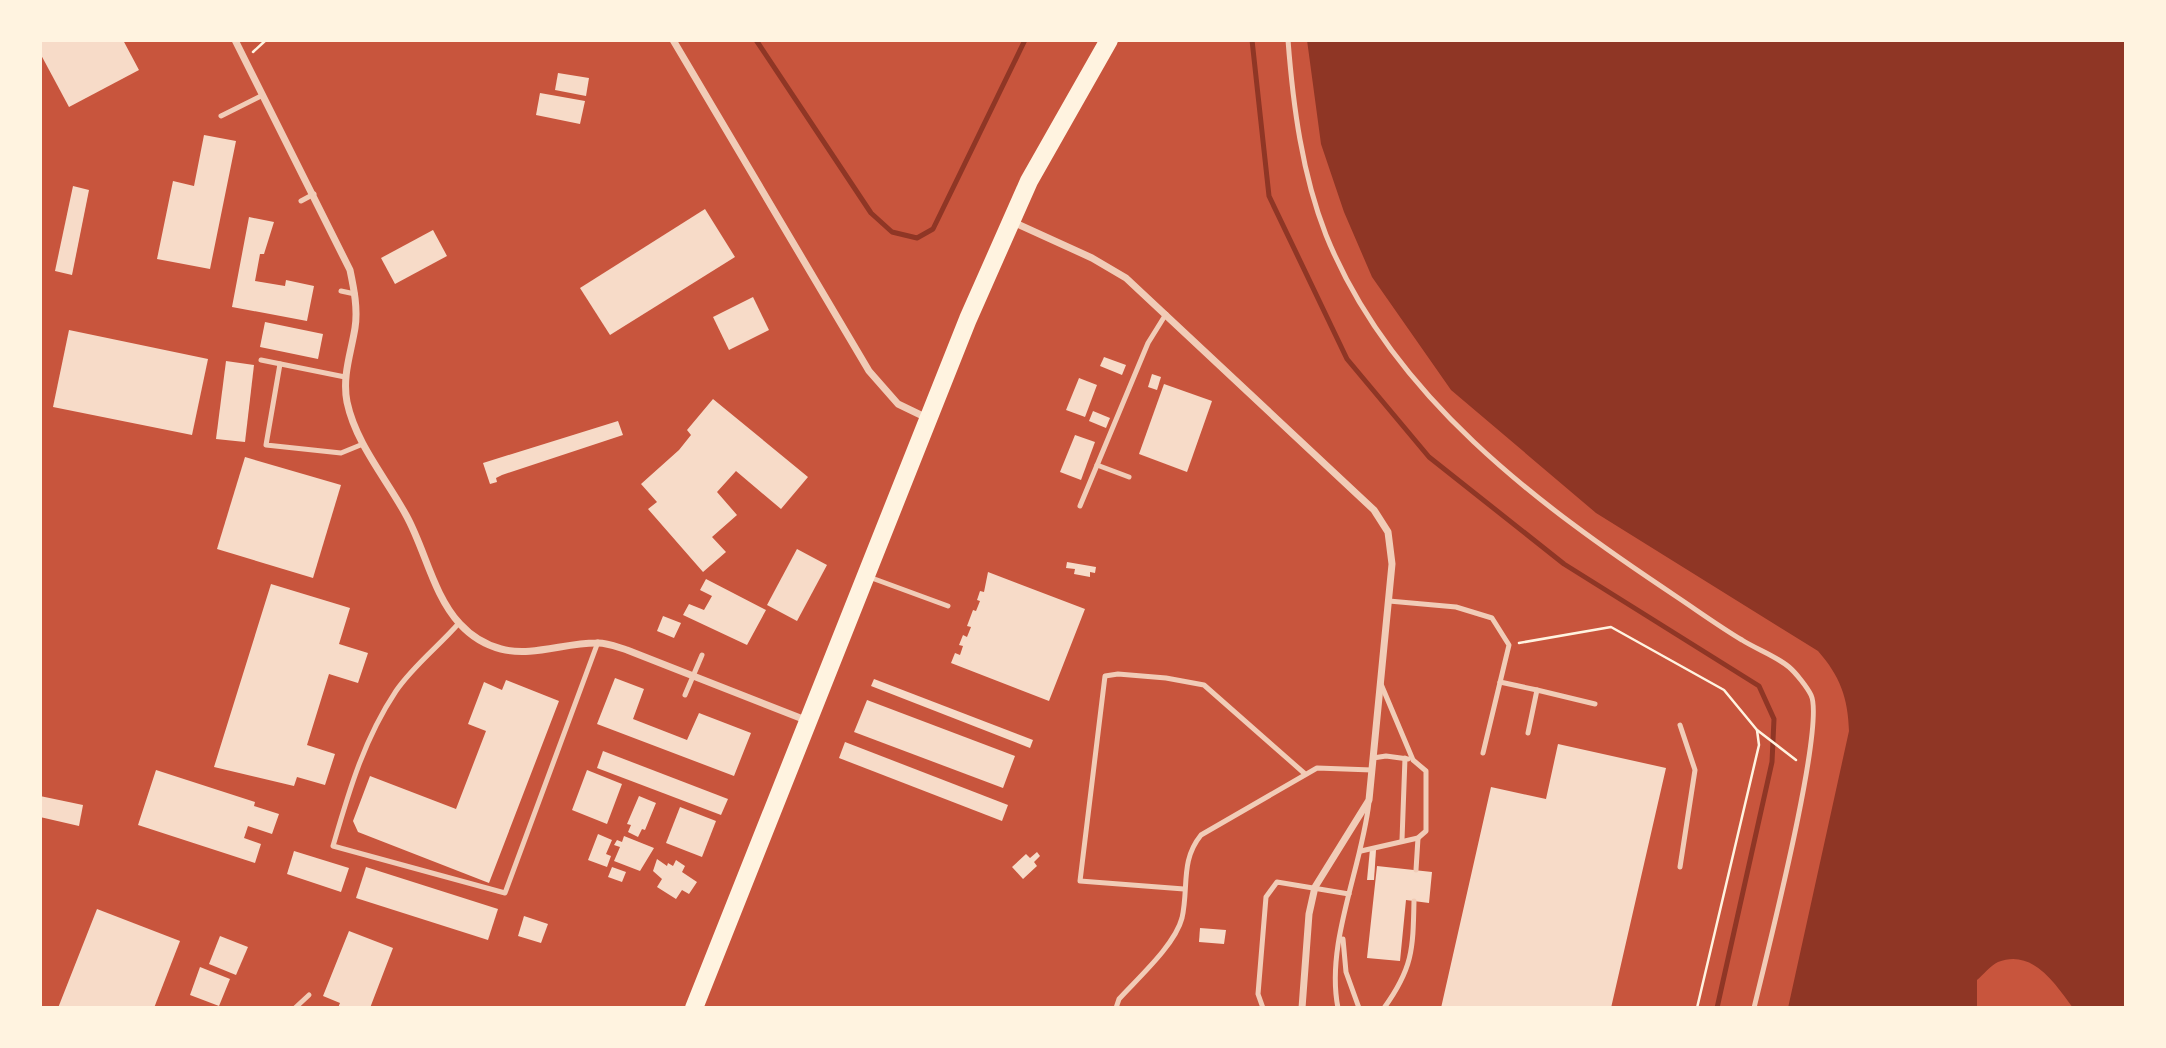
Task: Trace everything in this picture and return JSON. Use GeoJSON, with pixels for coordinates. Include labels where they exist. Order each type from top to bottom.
{"type":"FeatureCollection","features":[{"type":"Feature","properties":{"kind":"highway"},"geometry":{"type":"LineString","coordinates":[[694,1008],[928,419],[1010,221],[1028,181],[1109,40]]}},
{"type":"Feature","properties":{"kind":"street"},"geometry":{"type":"LineString","coordinates":[[235,40],[350,270],[355,294],[355,325],[345,377],[347,401],[363,444],[407,517],[438,586],[459,623],[478,640],[501,649],[527,651],[598,642],[627,650],[809,721]]}},
{"type":"Feature","properties":{"kind":"street"},"geometry":{"type":"LineString","coordinates":[[673,40],[869,372],[898,404],[928,419]]}},
{"type":"Feature","properties":{"kind":"street"},"geometry":{"type":"LineString","coordinates":[[1010,221],[1126,278],[1384,522],[1391,546],[1389,601],[1369,800],[1315,887],[1309,914],[1302,1008]]}},
{"type":"Feature","properties":{"kind":"lane"},"geometry":{"type":"LineString","coordinates":[[1288,40],[1292,90],[1304,153],[1325,233],[1348,279],[1395,354],[1441,409],[1493,462],[1552,510],[1668,592],[1789,667],[1812,697],[1813,726],[1804,786],[1754,1008]]}},
{"type":"Feature","properties":{"kind":"lane"},"geometry":{"type":"LineString","coordinates":[[221,116],[263,95]]}},
{"type":"Feature","properties":{"kind":"lane"},"geometry":{"type":"LineString","coordinates":[[301,201],[314,194]]}},
{"type":"Feature","properties":{"kind":"lane"},"geometry":{"type":"LineString","coordinates":[[341,291],[355,294]]}},
{"type":"Feature","properties":{"kind":"lane"},"geometry":{"type":"LineString","coordinates":[[1080,506],[1148,342],[1167,314]]}},
{"type":"Feature","properties":{"kind":"lane"},"geometry":{"type":"LineString","coordinates":[[261,360],[345,377]]}},
{"type":"Feature","properties":{"kind":"lane"},"geometry":{"type":"LineString","coordinates":[[280,364],[266,445],[341,453],[363,444]]}},
{"type":"Feature","properties":{"kind":"lane"},"geometry":{"type":"LineString","coordinates":[[1097,465],[1129,477]]}},
{"type":"Feature","properties":{"kind":"lane"},"geometry":{"type":"LineString","coordinates":[[866,576],[948,606]]}},
{"type":"Feature","properties":{"kind":"lane"},"geometry":{"type":"LineString","coordinates":[[1389,601],[1456,607],[1492,618],[1509,645],[1483,753]]}},
{"type":"Feature","properties":{"kind":"lane"},"geometry":{"type":"LineString","coordinates":[[459,623],[397,689],[370,736],[360,754],[333,846],[505,893],[598,642]]}},
{"type":"Feature","properties":{"kind":"lane"},"geometry":{"type":"LineString","coordinates":[[685,695],[702,655]]}},
{"type":"Feature","properties":{"kind":"lane"},"geometry":{"type":"LineString","coordinates":[[1184,889],[1080,881],[1105,676],[1118,674],[1167,678],[1204,685],[1304,773]]}},
{"type":"Feature","properties":{"kind":"lane"},"geometry":{"type":"LineString","coordinates":[[1380,681],[1413,760]]}},
{"type":"Feature","properties":{"kind":"lane"},"geometry":{"type":"LineString","coordinates":[[1500,682],[1595,704]]}},
{"type":"Feature","properties":{"kind":"lane"},"geometry":{"type":"LineString","coordinates":[[1528,733],[1537,690]]}},
{"type":"Feature","properties":{"kind":"lane"},"geometry":{"type":"LineString","coordinates":[[1680,724],[1695,770],[1680,867]]}},
{"type":"Feature","properties":{"kind":"lane"},"geometry":{"type":"LineString","coordinates":[[1361,851],[1418,838],[1426,831],[1428,822],[1426,771],[1413,760],[1405,758],[1386,755],[1373,758]]}},
{"type":"Feature","properties":{"kind":"lane"},"geometry":{"type":"LineString","coordinates":[[1402,840],[1405,758]]}},
{"type":"Feature","properties":{"kind":"lane"},"geometry":{"type":"LineString","coordinates":[[1116,1008],[1119,999],[1172,938],[1182,919],[1185,866],[1192,846],[1201,835],[1304,773],[1331,767],[1372,770]]}},
{"type":"Feature","properties":{"kind":"lane"},"geometry":{"type":"LineString","coordinates":[[1338,1008],[1334,967],[1361,851],[1369,800]]}},
{"type":"Feature","properties":{"kind":"lane"},"geometry":{"type":"LineString","coordinates":[[1416,870],[1418,838]]}},
{"type":"Feature","properties":{"kind":"lane"},"geometry":{"type":"LineString","coordinates":[[1263,1008],[1258,993],[1266,897],[1270,888],[1277,882],[1349,894]]}},
{"type":"Feature","properties":{"kind":"lane"},"geometry":{"type":"LineString","coordinates":[[1384,1008],[1401,984],[1413,954],[1414,901]]}},
{"type":"Feature","properties":{"kind":"lane"},"geometry":{"type":"LineString","coordinates":[[1343,932],[1346,972],[1359,1008]]}},
{"type":"Feature","properties":{"kind":"lane"},"geometry":{"type":"LineString","coordinates":[[295,1008],[309,995]]}},
{"type":"Feature","properties":{"kind":"path"},"geometry":{"type":"LineString","coordinates":[[244,58],[266,40]]}},
{"type":"Feature","properties":{"kind":"path"},"geometry":{"type":"LineString","coordinates":[[1757,730],[1780,746]]}},
{"type":"Feature","properties":{"kind":"shaded area"},"geometry":{"type":"Polygon","coordinates":[[[1307,40],[2126,40],[2126,1008],[2073,1008],[2042,971],[2033,964],[2011,959],[1995,963],[1977,980],[1977,1008],[1788,1008],[1849,731],[1845,698],[1837,679],[1818,651],[1596,513],[1451,390],[1372,277],[1344,212],[1321,144],[1307,40]]]}},
{"type":"Feature","properties":{"kind":"building"},"geometry":{"type":"Polygon","coordinates":[[[40,40],[123,40],[139,70],[69,107],[40,53],[40,40]]]}},
{"type":"Feature","properties":{"kind":"building"},"geometry":{"type":"Polygon","coordinates":[[[558,73],[589,78],[586,96],[555,90],[558,73]]]}},
{"type":"Feature","properties":{"kind":"building"},"geometry":{"type":"Polygon","coordinates":[[[540,93],[585,101],[580,124],[536,115],[540,93]]]}},
{"type":"Feature","properties":{"kind":"building"},"geometry":{"type":"Polygon","coordinates":[[[204,135],[236,141],[210,269],[157,259],[173,181],[194,186],[204,135]]]}},
{"type":"Feature","properties":{"kind":"building"},"geometry":{"type":"Polygon","coordinates":[[[73,186],[89,190],[72,275],[55,271],[73,186]]]}},
{"type":"Feature","properties":{"kind":"building"},"geometry":{"type":"Polygon","coordinates":[[[705,209],[735,257],[610,335],[580,288],[705,209]]]}},
{"type":"Feature","properties":{"kind":"building"},"geometry":{"type":"Polygon","coordinates":[[[249,217],[274,222],[264,254],[260,254],[255,281],[285,286],[286,280],[314,286],[307,321],[232,307],[249,217]]]}},
{"type":"Feature","properties":{"kind":"building"},"geometry":{"type":"Polygon","coordinates":[[[433,230],[447,256],[395,284],[381,258],[433,230]]]}},
{"type":"Feature","properties":{"kind":"building"},"geometry":{"type":"Polygon","coordinates":[[[753,297],[769,330],[729,350],[713,317],[753,297]]]}},
{"type":"Feature","properties":{"kind":"building"},"geometry":{"type":"Polygon","coordinates":[[[265,322],[323,334],[318,359],[260,347],[265,322]]]}},
{"type":"Feature","properties":{"kind":"building"},"geometry":{"type":"Polygon","coordinates":[[[69,330],[208,359],[192,435],[53,407],[69,330]]]}},
{"type":"Feature","properties":{"kind":"building"},"geometry":{"type":"Polygon","coordinates":[[[1104,357],[1126,365],[1122,375],[1100,366],[1104,357]]]}},
{"type":"Feature","properties":{"kind":"building"},"geometry":{"type":"Polygon","coordinates":[[[226,361],[254,365],[245,442],[216,439],[226,361]]]}},
{"type":"Feature","properties":{"kind":"building"},"geometry":{"type":"Polygon","coordinates":[[[1152,374],[1161,377],[1157,390],[1148,387],[1152,374]]]}},
{"type":"Feature","properties":{"kind":"building"},"geometry":{"type":"Polygon","coordinates":[[[1079,378],[1097,385],[1085,417],[1066,410],[1079,378]]]}},
{"type":"Feature","properties":{"kind":"building"},"geometry":{"type":"Polygon","coordinates":[[[1164,384],[1212,401],[1187,472],[1139,454],[1164,384]]]}},
{"type":"Feature","properties":{"kind":"building"},"geometry":{"type":"Polygon","coordinates":[[[713,399],[808,477],[781,509],[736,471],[717,492],[737,515],[712,537],[726,552],[703,572],[648,509],[657,502],[641,484],[679,450],[691,435],[687,430],[713,399]]]}},
{"type":"Feature","properties":{"kind":"building"},"geometry":{"type":"Polygon","coordinates":[[[1093,411],[1110,418],[1106,428],[1089,421],[1093,411]]]}},
{"type":"Feature","properties":{"kind":"building"},"geometry":{"type":"Polygon","coordinates":[[[618,421],[623,435],[502,475],[496,478],[497,482],[490,484],[483,463],[618,421]]]}},
{"type":"Feature","properties":{"kind":"building"},"geometry":{"type":"Polygon","coordinates":[[[1075,435],[1095,442],[1081,480],[1060,472],[1075,435]]]}},
{"type":"Feature","properties":{"kind":"building"},"geometry":{"type":"Polygon","coordinates":[[[245,457],[341,485],[313,578],[217,549],[245,457]]]}},
{"type":"Feature","properties":{"kind":"building"},"geometry":{"type":"Polygon","coordinates":[[[797,549],[827,565],[797,621],[767,605],[797,549]]]}},
{"type":"Feature","properties":{"kind":"building"},"geometry":{"type":"Polygon","coordinates":[[[1067,562],[1096,567],[1095,573],[1090,572],[1090,577],[1074,574],[1075,569],[1066,568],[1067,562]]]}},
{"type":"Feature","properties":{"kind":"building"},"geometry":{"type":"Polygon","coordinates":[[[988,572],[1085,609],[1049,701],[951,663],[955,653],[960,655],[963,646],[959,645],[963,635],[967,637],[971,627],[967,626],[980,601],[977,600],[980,591],[984,592],[988,572]]]}},
{"type":"Feature","properties":{"kind":"building"},"geometry":{"type":"Polygon","coordinates":[[[706,579],[766,610],[747,645],[683,615],[689,604],[704,610],[712,596],[700,590],[706,579]]]}},
{"type":"Feature","properties":{"kind":"building"},"geometry":{"type":"Polygon","coordinates":[[[271,584],[350,608],[339,644],[368,653],[358,683],[329,674],[307,745],[335,754],[325,785],[297,777],[294,786],[214,767],[271,584]]]}},
{"type":"Feature","properties":{"kind":"building"},"geometry":{"type":"Polygon","coordinates":[[[663,616],[681,623],[674,638],[657,631],[663,616]]]}},
{"type":"Feature","properties":{"kind":"building"},"geometry":{"type":"Polygon","coordinates":[[[615,678],[644,689],[633,719],[687,740],[699,713],[751,733],[734,776],[597,724],[615,678]]]}},
{"type":"Feature","properties":{"kind":"building"},"geometry":{"type":"Polygon","coordinates":[[[874,679],[1033,740],[1030,748],[871,686],[874,679]]]}},
{"type":"Feature","properties":{"kind":"building"},"geometry":{"type":"Polygon","coordinates":[[[506,680],[559,701],[489,883],[358,832],[353,821],[370,776],[456,809],[486,731],[468,724],[484,682],[502,690],[506,680]]]}},
{"type":"Feature","properties":{"kind":"building"},"geometry":{"type":"Polygon","coordinates":[[[867,700],[1015,756],[1003,788],[854,732],[867,700]]]}},
{"type":"Feature","properties":{"kind":"building"},"geometry":{"type":"Polygon","coordinates":[[[845,742],[1008,805],[1002,821],[839,758],[845,742]]]}},
{"type":"Feature","properties":{"kind":"building"},"geometry":{"type":"Polygon","coordinates":[[[1558,744],[1666,768],[1611,1008],[1441,1008],[1491,787],[1546,799],[1558,744]]]}},
{"type":"Feature","properties":{"kind":"building"},"geometry":{"type":"Polygon","coordinates":[[[603,751],[728,799],[721,815],[597,768],[603,751]]]}},
{"type":"Feature","properties":{"kind":"building"},"geometry":{"type":"Polygon","coordinates":[[[156,770],[255,802],[254,806],[279,814],[272,834],[248,826],[244,838],[261,844],[255,863],[138,825],[156,770]]]}},
{"type":"Feature","properties":{"kind":"building"},"geometry":{"type":"Polygon","coordinates":[[[587,770],[622,784],[607,824],[572,810],[587,770]]]}},
{"type":"Feature","properties":{"kind":"building"},"geometry":{"type":"Polygon","coordinates":[[[40,796],[83,805],[79,826],[40,817],[40,796]]]}},
{"type":"Feature","properties":{"kind":"building"},"geometry":{"type":"Polygon","coordinates":[[[639,796],[656,803],[645,830],[642,829],[638,837],[628,832],[631,825],[627,824],[639,796]]]}},
{"type":"Feature","properties":{"kind":"building"},"geometry":{"type":"Polygon","coordinates":[[[680,807],[716,821],[702,857],[666,843],[680,807]]]}},
{"type":"Feature","properties":{"kind":"building"},"geometry":{"type":"Polygon","coordinates":[[[598,834],[612,840],[606,854],[611,856],[607,867],[588,860],[598,834]]]}},
{"type":"Feature","properties":{"kind":"building"},"geometry":{"type":"Polygon","coordinates":[[[624,836],[654,848],[640,871],[614,861],[620,847],[614,845],[617,840],[622,842],[624,836]]]}},
{"type":"Feature","properties":{"kind":"building"},"geometry":{"type":"Polygon","coordinates":[[[1370,849],[1376,850],[1374,880],[1367,880],[1370,849]]]}},
{"type":"Feature","properties":{"kind":"building"},"geometry":{"type":"Polygon","coordinates":[[[294,851],[349,868],[341,892],[287,874],[294,851]]]}},
{"type":"Feature","properties":{"kind":"building"},"geometry":{"type":"Polygon","coordinates":[[[1037,852],[1040,856],[1034,862],[1037,866],[1023,879],[1012,867],[1026,854],[1030,858],[1037,852]]]}},
{"type":"Feature","properties":{"kind":"building"},"geometry":{"type":"Polygon","coordinates":[[[657,859],[667,866],[668,863],[673,866],[676,860],[685,866],[682,872],[697,882],[689,894],[682,890],[676,899],[657,887],[662,879],[653,871],[657,859]]]}},
{"type":"Feature","properties":{"kind":"building"},"geometry":{"type":"Polygon","coordinates":[[[1377,866],[1432,872],[1429,903],[1406,900],[1400,961],[1367,958],[1377,866]]]}},
{"type":"Feature","properties":{"kind":"building"},"geometry":{"type":"Polygon","coordinates":[[[366,867],[498,909],[488,940],[356,898],[366,867]]]}},
{"type":"Feature","properties":{"kind":"building"},"geometry":{"type":"Polygon","coordinates":[[[612,867],[626,872],[622,882],[608,877],[612,867]]]}},
{"type":"Feature","properties":{"kind":"building"},"geometry":{"type":"Polygon","coordinates":[[[97,909],[180,941],[154,1008],[58,1008],[97,909]]]}},
{"type":"Feature","properties":{"kind":"building"},"geometry":{"type":"Polygon","coordinates":[[[524,916],[548,924],[541,943],[518,936],[524,916]]]}},
{"type":"Feature","properties":{"kind":"building"},"geometry":{"type":"Polygon","coordinates":[[[1200,928],[1226,930],[1224,944],[1199,942],[1200,928]]]}},
{"type":"Feature","properties":{"kind":"building"},"geometry":{"type":"Polygon","coordinates":[[[349,931],[393,948],[370,1008],[338,1008],[340,1003],[323,996],[349,931]]]}},
{"type":"Feature","properties":{"kind":"building"},"geometry":{"type":"Polygon","coordinates":[[[220,936],[248,947],[236,975],[209,964],[220,936]]]}},
{"type":"Feature","properties":{"kind":"building"},"geometry":{"type":"Polygon","coordinates":[[[200,967],[230,979],[219,1006],[190,995],[200,967]]]}},
{"type":"Feature","properties":{"kind":"waterway"},"geometry":{"type":"LineString","coordinates":[[756,40],[871,213],[892,232],[917,238],[933,229],[1025,40]]}},
{"type":"Feature","properties":{"kind":"waterway"},"geometry":{"type":"LineString","coordinates":[[1252,40],[1269,196],[1347,359],[1429,457],[1564,564],[1759,686],[1774,719],[1772,762],[1717,1008]]}}]}
